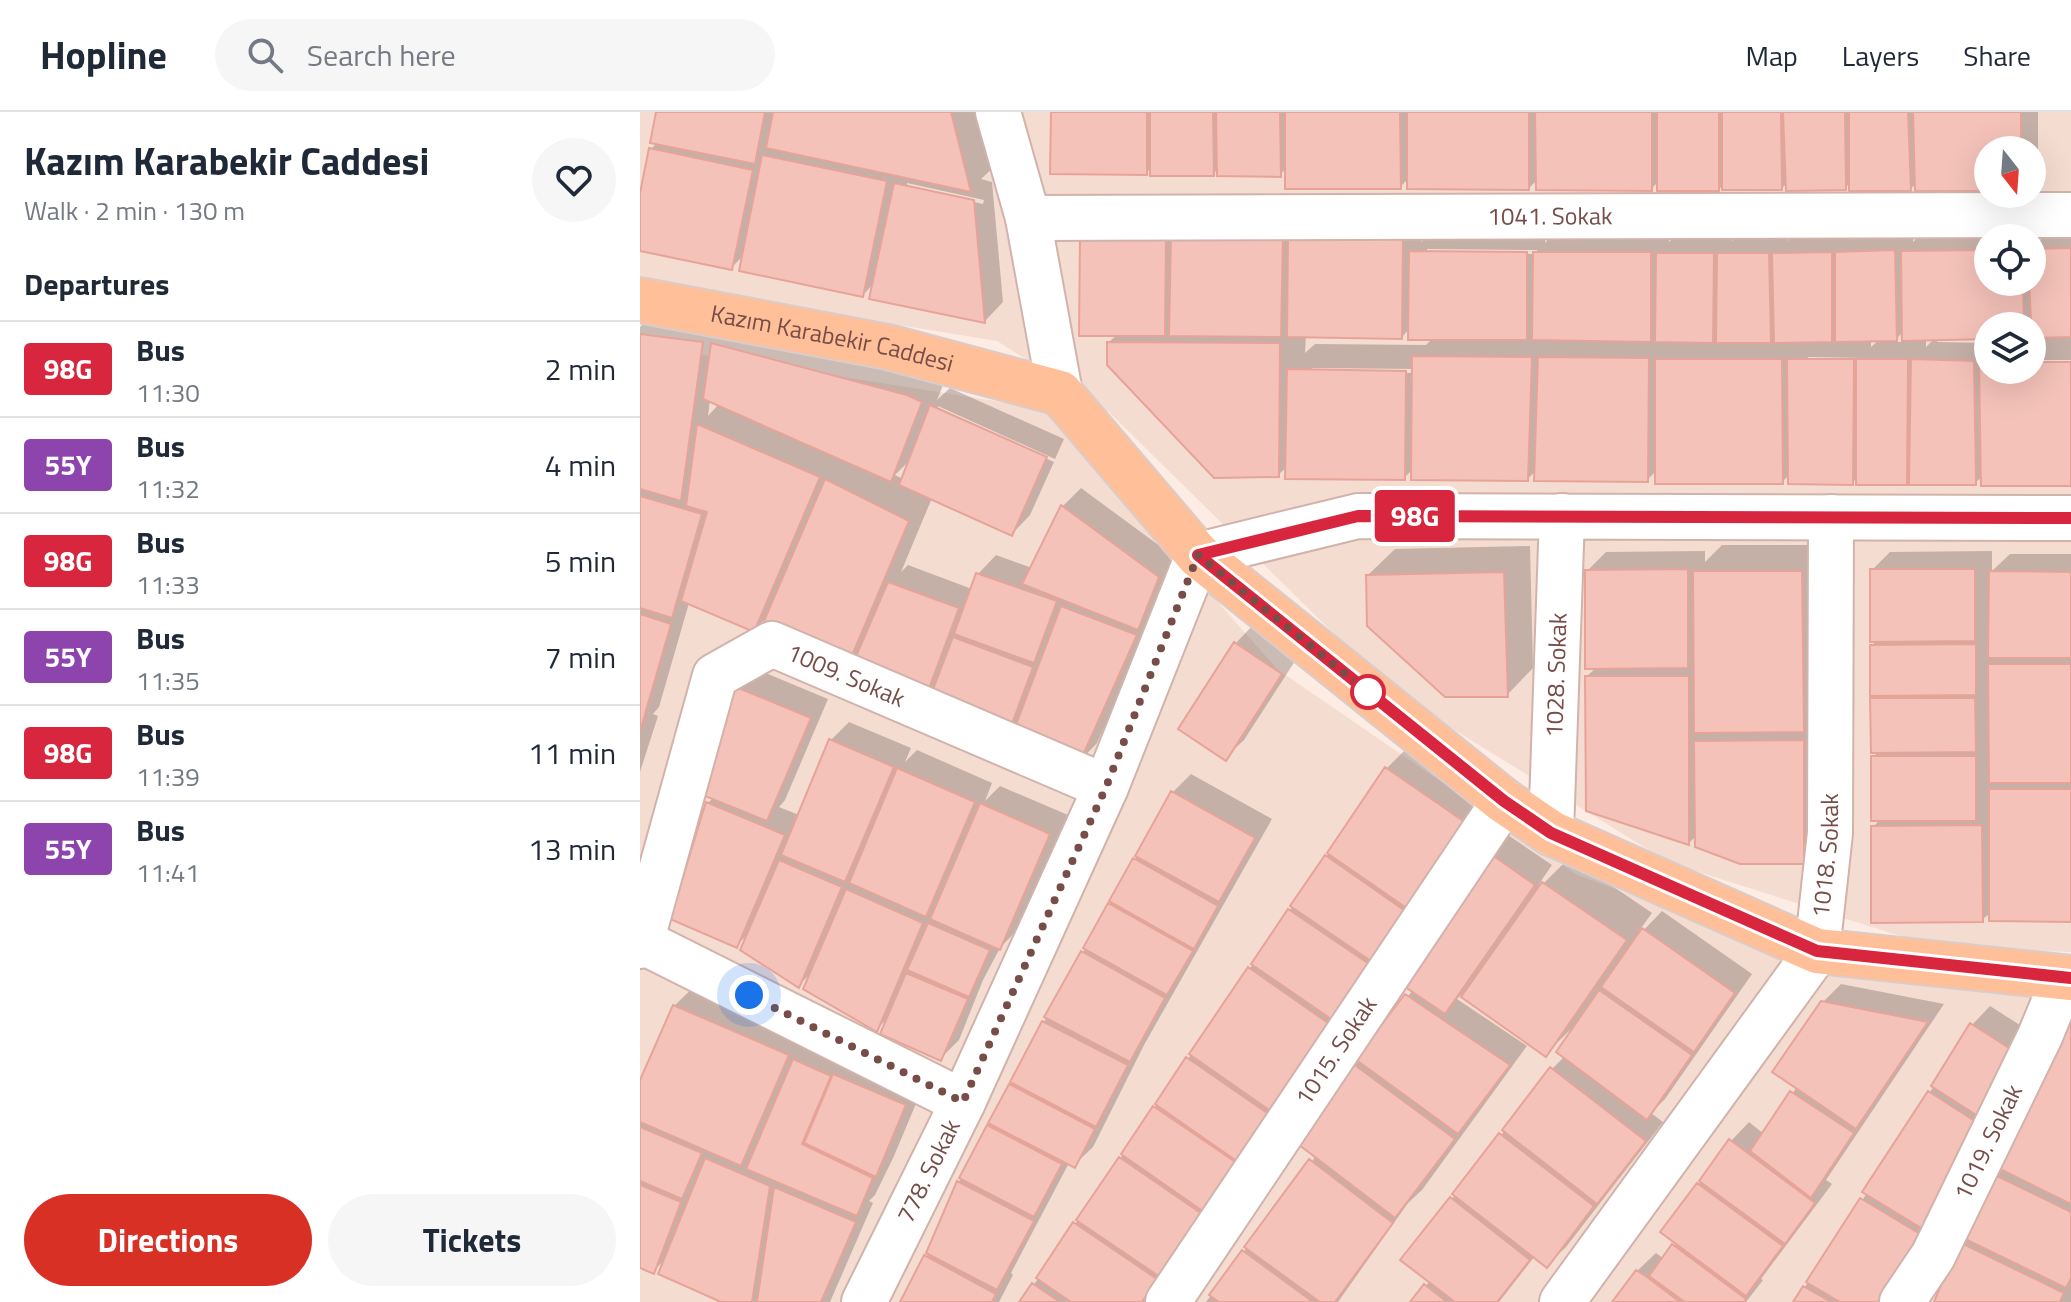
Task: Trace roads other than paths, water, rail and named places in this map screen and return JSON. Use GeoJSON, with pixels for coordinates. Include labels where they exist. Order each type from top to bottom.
{"type":"FeatureCollection","features":[{"type":"Feature","properties":{"kind":"main road","name":"Kazım Karabekir Caddesi"},"geometry":{"type":"LineString","coordinates":[[640,300],[888,347],[1060,393]]}},
{"type":"Feature","properties":{"kind":"main road"},"geometry":{"type":"LineString","coordinates":[[1060,393],[1198,555],[1504,801],[1551,833],[1817,951],[2068,978]]}},
{"type":"Feature","properties":{"kind":"street"},"geometry":{"type":"LineString","coordinates":[[998,112],[1028,218],[1060,393]]}},
{"type":"Feature","properties":{"kind":"street","name":"1041. Sokak"},"geometry":{"type":"LineString","coordinates":[[1028,218],[2071,215]]}},
{"type":"Feature","properties":{"kind":"street"},"geometry":{"type":"LineString","coordinates":[[1198,555],[1358,516],[2071,518]]}},
{"type":"Feature","properties":{"kind":"street","name":"1028. Sokak"},"geometry":{"type":"LineString","coordinates":[[1551,833],[1562,516]]}},
{"type":"Feature","properties":{"kind":"street","name":"1018. Sokak"},"geometry":{"type":"LineString","coordinates":[[1562,1302],[1817,951],[1830,833],[1831,517]]}},
{"type":"Feature","properties":{"kind":"street","name":"778. Sokak"},"geometry":{"type":"LineString","coordinates":[[864,1302],[963,1102],[1106,787],[1198,555]]}},
{"type":"Feature","properties":{"kind":"street","name":"1009. Sokak"},"geometry":{"type":"LineString","coordinates":[[641,944],[715,676],[772,644],[1106,787]]}},
{"type":"Feature","properties":{"kind":"street","name":"1015. Sokak"},"geometry":{"type":"LineString","coordinates":[[1168,1302],[1504,801]]}},
{"type":"Feature","properties":{"kind":"street"},"geometry":{"type":"LineString","coordinates":[[641,944],[963,1102]]}},
{"type":"Feature","properties":{"kind":"street","name":"1019. Sokak"},"geometry":{"type":"LineString","coordinates":[[1902,1302],[1933,1256],[2068,978]]}}]}
